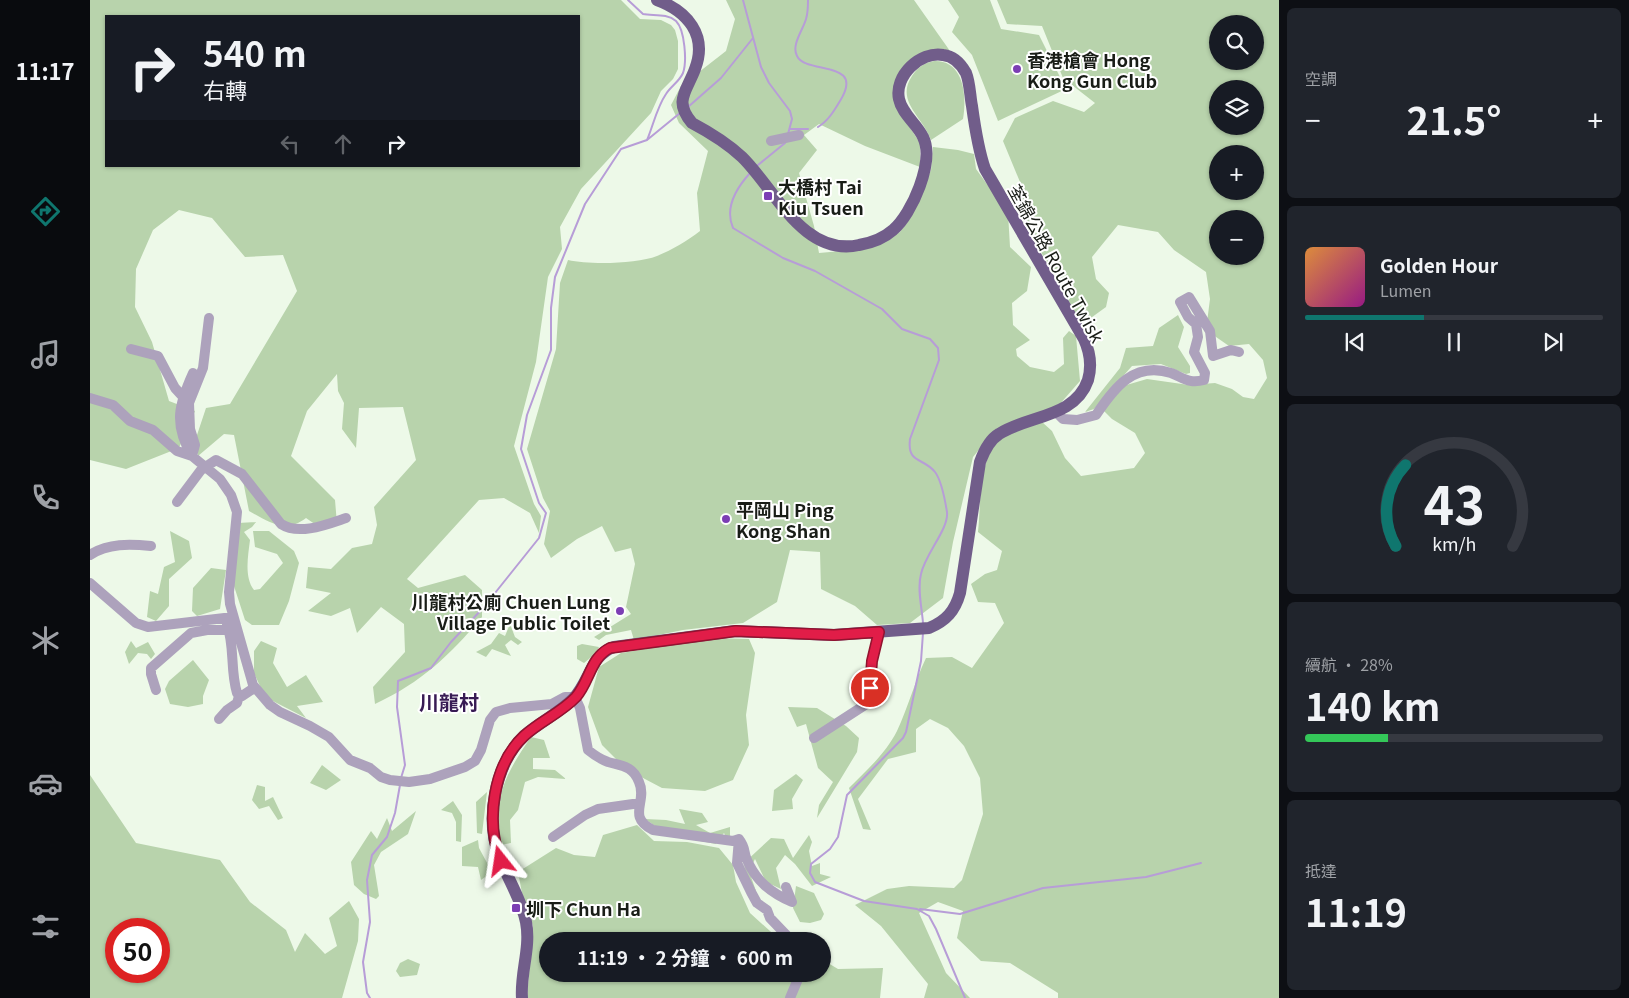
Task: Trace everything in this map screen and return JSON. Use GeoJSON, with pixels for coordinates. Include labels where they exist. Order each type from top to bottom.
{"type":"FeatureCollection","features":[{"type":"Feature","properties":{"kind":"main road","name":"荃錦公路 Route Twisk"},"geometry":{"type":"LineString","coordinates":[[522,998],[527,940],[526,926],[521,905],[496,847],[493,822],[497,786],[506,761],[520,740],[575,697],[599,655],[618,646],[736,631],[827,635],[908,630],[928,628],[940,624],[948,617],[958,602],[980,462],[985,449],[998,434],[1009,428],[1056,412],[1071,404],[1084,389],[1090,368],[1088,348],[1076,324],[986,169],[977,141],[966,75],[956,60],[941,54],[924,57],[912,66],[901,81],[898,91],[899,100],[903,110],[925,140],[927,161],[916,194],[906,214],[894,230],[884,236],[852,247],[826,243],[812,236],[797,222],[740,155],[692,123],[687,117],[682,103],[684,92],[695,70],[698,56],[698,37],[687,17],[675,7],[656,0]]}},
{"type":"Feature","properties":{"kind":"street"},"geometry":{"type":"LineString","coordinates":[[770,141],[799,135]]}},
{"type":"Feature","properties":{"kind":"street"},"geometry":{"type":"LineString","coordinates":[[1056,412],[1063,419],[1077,420],[1096,415],[1108,398],[1131,375],[1138,371],[1160,370],[1193,383],[1204,380],[1205,373],[1194,352],[1198,337],[1196,324],[1188,317],[1180,302],[1189,297],[1210,331],[1213,356],[1232,350],[1239,352]]}},
{"type":"Feature","properties":{"kind":"street"},"geometry":{"type":"LineString","coordinates":[[186,400],[203,368],[209,318]]}},
{"type":"Feature","properties":{"kind":"street"},"geometry":{"type":"LineString","coordinates":[[131,349],[158,356],[175,388],[186,400]]}},
{"type":"Feature","properties":{"kind":"street"},"geometry":{"type":"LineString","coordinates":[[192,456],[195,445],[190,429],[186,400],[193,373]]}},
{"type":"Feature","properties":{"kind":"street"},"geometry":{"type":"LineString","coordinates":[[90,398],[113,405],[130,421],[153,430],[177,451],[192,456],[220,479],[231,495],[237,512],[229,592],[229,630],[232,641],[232,674],[239,696],[237,703],[219,719]]}},
{"type":"Feature","properties":{"kind":"street"},"geometry":{"type":"LineString","coordinates":[[177,502],[206,466],[216,460],[242,474],[281,524],[289,529],[316,527],[346,518]]}},
{"type":"Feature","properties":{"kind":"street"},"geometry":{"type":"LineString","coordinates":[[90,555],[100,548],[132,544],[151,546]]}},
{"type":"Feature","properties":{"kind":"street"},"geometry":{"type":"LineString","coordinates":[[90,583],[136,623],[148,627],[229,618]]}},
{"type":"Feature","properties":{"kind":"street"},"geometry":{"type":"LineString","coordinates":[[229,618],[254,688],[280,712],[323,734],[350,760],[370,768],[381,777],[409,782],[430,779],[464,767],[475,762],[481,750],[490,720],[496,712],[510,708],[552,704],[565,697],[575,697],[580,708],[588,750],[598,758],[630,768],[641,784],[638,815],[640,821],[653,830],[733,841],[739,839]]}},
{"type":"Feature","properties":{"kind":"street"},"geometry":{"type":"LineString","coordinates":[[156,690],[151,674],[152,668],[186,637],[198,631],[229,630]]}},
{"type":"Feature","properties":{"kind":"street"},"geometry":{"type":"LineString","coordinates":[[814,738],[868,703],[872,694],[872,661],[879,632]]}},
{"type":"Feature","properties":{"kind":"street"},"geometry":{"type":"LineString","coordinates":[[239,696],[254,688]]}},
{"type":"Feature","properties":{"kind":"street"},"geometry":{"type":"LineString","coordinates":[[553,837],[585,815],[598,809],[640,803]]}},
{"type":"Feature","properties":{"kind":"street"},"geometry":{"type":"LineString","coordinates":[[739,839],[746,846],[746,857],[749,864],[765,887],[792,902],[786,888]]}},
{"type":"Feature","properties":{"kind":"street"},"geometry":{"type":"LineString","coordinates":[[739,839],[737,863],[757,903],[767,910],[770,918],[783,932]]}},
{"type":"Feature","properties":{"kind":"street"},"geometry":{"type":"LineString","coordinates":[[790,998],[797,982]]}},
{"type":"Feature","properties":{"kind":"green space"},"geometry":{"type":"Polygon","coordinates":[[[90,0],[621,0],[640,19],[661,20],[671,25],[675,30],[678,41],[678,69],[673,79],[661,91],[651,113],[581,189],[560,227],[562,249],[548,277],[536,362],[514,446],[534,504],[541,516],[539,533],[530,513],[504,498],[479,500],[407,579],[418,588],[465,575],[482,590],[482,617],[434,667],[407,687],[375,704],[373,687],[405,652],[404,624],[381,607],[357,633],[350,608],[331,616],[308,611],[331,593],[306,588],[308,567],[331,569],[352,548],[372,544],[377,525],[374,507],[416,460],[403,407],[359,408],[356,448],[342,429],[344,403],[338,391],[337,374],[307,411],[291,456],[335,500],[337,524],[319,527],[306,518],[291,525],[277,525],[249,511],[234,435],[224,434],[198,456],[196,438],[206,408],[230,404],[297,291],[283,255],[245,257],[212,218],[179,210],[153,230],[136,269],[135,307],[152,342],[169,401],[195,411],[179,448],[126,469],[90,460],[90,0]]]}},
{"type":"Feature","properties":{"kind":"green space"},"geometry":{"type":"Polygon","coordinates":[[[726,0],[914,0],[950,51],[934,50],[922,53],[912,59],[901,71],[905,120],[920,143],[920,167],[865,146],[819,124],[804,135],[817,150],[799,173],[814,226],[819,253],[864,249],[900,232],[909,220],[931,170],[933,147],[974,154],[976,169],[1008,213],[1010,247],[1031,267],[1027,291],[1012,303],[1013,325],[1030,340],[1016,349],[1017,356],[1030,367],[1054,372],[1064,364],[1063,338],[1069,331],[1076,336],[1080,381],[1059,405],[995,430],[973,457],[953,542],[943,598],[910,623],[877,625],[855,606],[821,589],[820,552],[790,550],[777,602],[743,623],[683,630],[634,640],[631,630],[606,635],[599,640],[594,637],[631,614],[626,607],[635,564],[631,548],[615,552],[602,526],[577,539],[551,558],[544,544],[550,511],[543,498],[527,449],[556,349],[560,283],[568,260],[588,263],[613,263],[648,259],[674,248],[700,231],[697,193],[708,151],[679,123],[671,105],[681,86],[726,51],[735,19],[726,0]]]}},
{"type":"Feature","properties":{"kind":"green space","name":"香港槍會 Hong Kong Gun Club"},"geometry":{"type":"Polygon","coordinates":[[[948,0],[990,0],[1001,29],[1039,35],[1066,89],[998,121],[972,55],[952,32],[959,17],[948,0]]]}},
{"type":"Feature","properties":{"kind":"green space"},"geometry":{"type":"Polygon","coordinates":[[[997,0],[1279,0],[1279,998],[1058,998],[1058,993],[1010,963],[981,961],[957,938],[963,911],[938,902],[919,913],[946,973],[970,998],[924,998],[928,984],[881,926],[855,905],[887,889],[909,886],[954,888],[962,880],[983,814],[980,778],[964,746],[948,728],[930,719],[916,729],[916,752],[888,759],[858,799],[871,830],[863,829],[849,788],[876,761],[893,739],[926,658],[952,657],[972,668],[1004,623],[995,603],[978,602],[971,584],[985,574],[997,570],[1002,551],[978,532],[982,481],[994,446],[1007,435],[1042,422],[1052,431],[1065,458],[1081,476],[1134,468],[1145,453],[1135,433],[1112,419],[1102,409],[1123,386],[1147,379],[1189,385],[1215,383],[1232,389],[1243,397],[1254,399],[1267,378],[1263,360],[1249,344],[1229,346],[1206,330],[1210,299],[1206,272],[1174,250],[1158,232],[1118,225],[1092,257],[1096,279],[1109,293],[1106,307],[1088,320],[1076,316],[1059,281],[1034,241],[1019,205],[1020,182],[1003,141],[1015,118],[1053,101],[1084,112],[1095,103],[1063,78],[1042,26],[1007,24],[997,0]]]}},
{"type":"Feature","properties":{"kind":"green space"},"geometry":{"type":"Polygon","coordinates":[[[934,61],[944,62],[952,66],[957,73],[963,90],[964,110],[963,119],[931,140],[912,109],[907,93],[908,85],[916,71],[934,61]]]}},
{"type":"Feature","properties":{"kind":"green space"},"geometry":{"type":"Polygon","coordinates":[[[1178,315],[1184,327],[1178,347],[1190,366],[1190,373],[1186,374],[1161,364],[1132,366],[1094,409],[1085,412],[1120,368],[1126,348],[1153,346],[1159,328],[1178,315]]]}},
{"type":"Feature","properties":{"kind":"green space"},"geometry":{"type":"Polygon","coordinates":[[[256,522],[244,532],[250,540],[248,573],[254,590],[260,589],[283,563],[277,554],[255,547],[253,531],[269,531],[294,551],[299,563],[289,601],[279,625],[252,625],[245,620],[233,583],[238,523],[256,522]]]}},
{"type":"Feature","properties":{"kind":"green space"},"geometry":{"type":"Polygon","coordinates":[[[170,531],[189,541],[192,558],[169,579],[169,606],[156,621],[147,617],[150,591],[158,594],[164,567],[175,562],[170,531]]]}},
{"type":"Feature","properties":{"kind":"green space"},"geometry":{"type":"Polygon","coordinates":[[[211,568],[226,570],[220,609],[197,616],[192,611],[193,588],[211,568]]]}},
{"type":"Feature","properties":{"kind":"green space"},"geometry":{"type":"Polygon","coordinates":[[[510,624],[515,637],[522,642],[518,645],[511,640],[505,645],[511,656],[492,649],[486,657],[476,652],[491,644],[499,633],[505,636],[510,624]]]}},
{"type":"Feature","properties":{"kind":"green space"},"geometry":{"type":"Polygon","coordinates":[[[715,638],[749,639],[755,653],[746,715],[749,745],[733,780],[705,791],[662,788],[626,769],[602,745],[588,707],[599,667],[621,653],[715,638]]]}},
{"type":"Feature","properties":{"kind":"green space"},"geometry":{"type":"Polygon","coordinates":[[[131,641],[136,648],[148,642],[155,654],[151,659],[147,654],[138,653],[129,664],[125,652],[131,641]]]}},
{"type":"Feature","properties":{"kind":"green space"},"geometry":{"type":"Polygon","coordinates":[[[261,641],[277,648],[273,663],[287,687],[306,675],[323,702],[297,706],[306,718],[265,697],[254,673],[254,651],[261,641]]]}},
{"type":"Feature","properties":{"kind":"green space"},"geometry":{"type":"Polygon","coordinates":[[[582,644],[599,647],[595,654],[584,663],[577,659],[577,646],[582,644]]]}},
{"type":"Feature","properties":{"kind":"green space"},"geometry":{"type":"Polygon","coordinates":[[[193,660],[209,680],[203,696],[203,704],[188,707],[170,704],[165,689],[169,681],[193,660]]]}},
{"type":"Feature","properties":{"kind":"green space"},"geometry":{"type":"Polygon","coordinates":[[[788,707],[817,708],[846,726],[859,738],[857,752],[817,818],[819,805],[833,782],[818,768],[806,724],[797,727],[788,707]]]}},
{"type":"Feature","properties":{"kind":"green space"},"geometry":{"type":"Polygon","coordinates":[[[531,737],[544,740],[550,758],[533,758],[533,769],[555,770],[566,779],[538,777],[525,782],[518,810],[510,820],[511,843],[500,845],[497,814],[502,790],[514,763],[531,737]]]}},
{"type":"Feature","properties":{"kind":"green space"},"geometry":{"type":"Polygon","coordinates":[[[322,765],[341,780],[326,790],[310,783],[322,765]]]}},
{"type":"Feature","properties":{"kind":"green space"},"geometry":{"type":"Polygon","coordinates":[[[796,774],[803,780],[792,799],[793,809],[772,811],[774,790],[796,774]]]}},
{"type":"Feature","properties":{"kind":"green space"},"geometry":{"type":"Polygon","coordinates":[[[90,775],[136,843],[220,860],[250,902],[286,930],[295,952],[305,933],[325,954],[337,946],[329,918],[349,901],[359,919],[358,941],[342,998],[90,998],[90,775]]]}},
{"type":"Feature","properties":{"kind":"green space"},"geometry":{"type":"Polygon","coordinates":[[[257,785],[265,787],[265,801],[273,797],[283,818],[278,820],[269,806],[259,809],[252,800],[257,785]]]}},
{"type":"Feature","properties":{"kind":"green space"},"geometry":{"type":"Polygon","coordinates":[[[487,792],[482,834],[477,833],[476,802],[487,792]]]}},
{"type":"Feature","properties":{"kind":"green space"},"geometry":{"type":"Polygon","coordinates":[[[453,801],[462,815],[461,842],[456,841],[456,822],[452,813],[441,810],[453,801]]]}},
{"type":"Feature","properties":{"kind":"green space"},"geometry":{"type":"Polygon","coordinates":[[[679,809],[702,813],[708,822],[696,825],[710,833],[730,827],[730,845],[724,833],[716,844],[668,835],[645,819],[666,820],[685,824],[679,809]]]}},
{"type":"Feature","properties":{"kind":"green space"},"geometry":{"type":"Polygon","coordinates":[[[416,811],[408,834],[381,852],[374,865],[379,896],[376,899],[364,894],[354,885],[351,862],[371,831],[377,839],[387,818],[392,831],[416,811]]]}},
{"type":"Feature","properties":{"kind":"green space"},"geometry":{"type":"Polygon","coordinates":[[[637,825],[654,841],[687,842],[719,848],[733,865],[736,882],[750,913],[771,932],[539,932],[539,982],[831,982],[831,965],[838,969],[883,968],[880,998],[527,998],[533,926],[522,893],[518,872],[556,848],[574,855],[595,857],[603,835],[637,825]]]}},
{"type":"Feature","properties":{"kind":"green space"},"geometry":{"type":"Polygon","coordinates":[[[809,835],[812,842],[809,851],[812,866],[820,863],[820,874],[831,877],[812,886],[795,864],[785,855],[776,868],[781,889],[766,882],[755,859],[749,871],[756,891],[747,881],[744,863],[771,838],[784,839],[793,858],[809,835]]]}},
{"type":"Feature","properties":{"kind":"green space"},"geometry":{"type":"Polygon","coordinates":[[[478,840],[479,848],[492,872],[481,880],[478,867],[462,866],[462,847],[478,840]]]}},
{"type":"Feature","properties":{"kind":"green space"},"geometry":{"type":"Polygon","coordinates":[[[796,886],[814,893],[824,914],[821,920],[810,923],[800,922],[793,908],[796,886]]]}},
{"type":"Feature","properties":{"kind":"green space"},"geometry":{"type":"Polygon","coordinates":[[[408,959],[420,964],[417,975],[400,977],[396,971],[400,963],[408,959]]]}},
{"type":"Feature","properties":{"kind":"waterway"},"geometry":{"type":"LineString","coordinates":[[628,0],[643,14],[664,16],[676,21],[681,31],[684,46],[685,62],[683,73],[663,99],[647,140]]}},
{"type":"Feature","properties":{"kind":"waterway"},"geometry":{"type":"LineString","coordinates":[[743,0],[761,67],[769,83],[790,111],[792,119],[788,134]]}},
{"type":"Feature","properties":{"kind":"waterway"},"geometry":{"type":"LineString","coordinates":[[808,0],[807,17],[795,47],[797,56],[802,62],[840,73],[846,79],[846,88],[840,101],[828,119],[818,127]]}},
{"type":"Feature","properties":{"kind":"waterway"},"geometry":{"type":"LineString","coordinates":[[688,107],[721,78],[753,38]]}},
{"type":"Feature","properties":{"kind":"waterway"},"geometry":{"type":"LineString","coordinates":[[401,778],[405,765],[397,707],[398,681],[431,668],[451,642],[483,608],[539,538],[546,513],[539,503],[521,449],[527,415],[551,350],[551,308],[555,277],[585,204],[621,149],[647,140],[680,113]]}},
{"type":"Feature","properties":{"kind":"waterway"},"geometry":{"type":"LineString","coordinates":[[790,129],[808,129]]}},
{"type":"Feature","properties":{"kind":"waterway"},"geometry":{"type":"LineString","coordinates":[[758,165],[785,143]]}},
{"type":"Feature","properties":{"kind":"waterway"},"geometry":{"type":"LineString","coordinates":[[751,172],[733,198],[730,212],[733,228],[783,258],[815,271],[882,309],[902,329],[930,339],[938,348],[939,360],[910,439],[913,456],[930,467],[940,480],[947,512],[947,519],[941,534],[927,558],[921,574],[920,592],[923,623]]}},
{"type":"Feature","properties":{"kind":"waterway"},"geometry":{"type":"LineString","coordinates":[[923,633],[921,661],[906,732],[903,738],[847,795],[838,837],[830,849],[811,864],[810,873],[815,882],[864,901],[917,909],[929,916],[965,998]]}},
{"type":"Feature","properties":{"kind":"waterway"},"geometry":{"type":"LineString","coordinates":[[370,998],[367,993],[363,962],[370,922],[367,880],[372,855],[387,837],[395,813],[400,785]]}},
{"type":"Feature","properties":{"kind":"waterway"},"geometry":{"type":"LineString","coordinates":[[920,909],[960,914],[1043,888],[1146,877],[1201,863]]}},
{"type":"Feature","properties":{"kind":"place","name":"香港槍會 Hong Kong Gun Club"},"geometry":{"type":"Point","coordinates":[1017,69]}},
{"type":"Feature","properties":{"kind":"place","name":"大橋村 Tai Kiu Tsuen"},"geometry":{"type":"Point","coordinates":[768,196]}},
{"type":"Feature","properties":{"kind":"place","name":"平岡山 Ping Kong Shan"},"geometry":{"type":"Point","coordinates":[726,519]}},
{"type":"Feature","properties":{"kind":"place","name":"川龍村公廁 Chuen Lung Village Public Toilet"},"geometry":{"type":"Point","coordinates":[620,611]}},
{"type":"Feature","properties":{"kind":"place","name":"圳下 Chun Ha"},"geometry":{"type":"Point","coordinates":[516,908]}},
{"type":"Feature","properties":{"kind":"district","name":"川龍村"},"geometry":{"type":"Point","coordinates":[449,701]}},
{"type":"Feature","properties":{"kind":"route"},"geometry":{"type":"LineString","coordinates":[[501,861],[496,847],[493,822],[497,786],[500,773],[506,761],[524,736],[575,697],[586,682],[599,655],[610,648],[736,631],[834,635],[879,632],[872,661],[870,688]]}}]}
